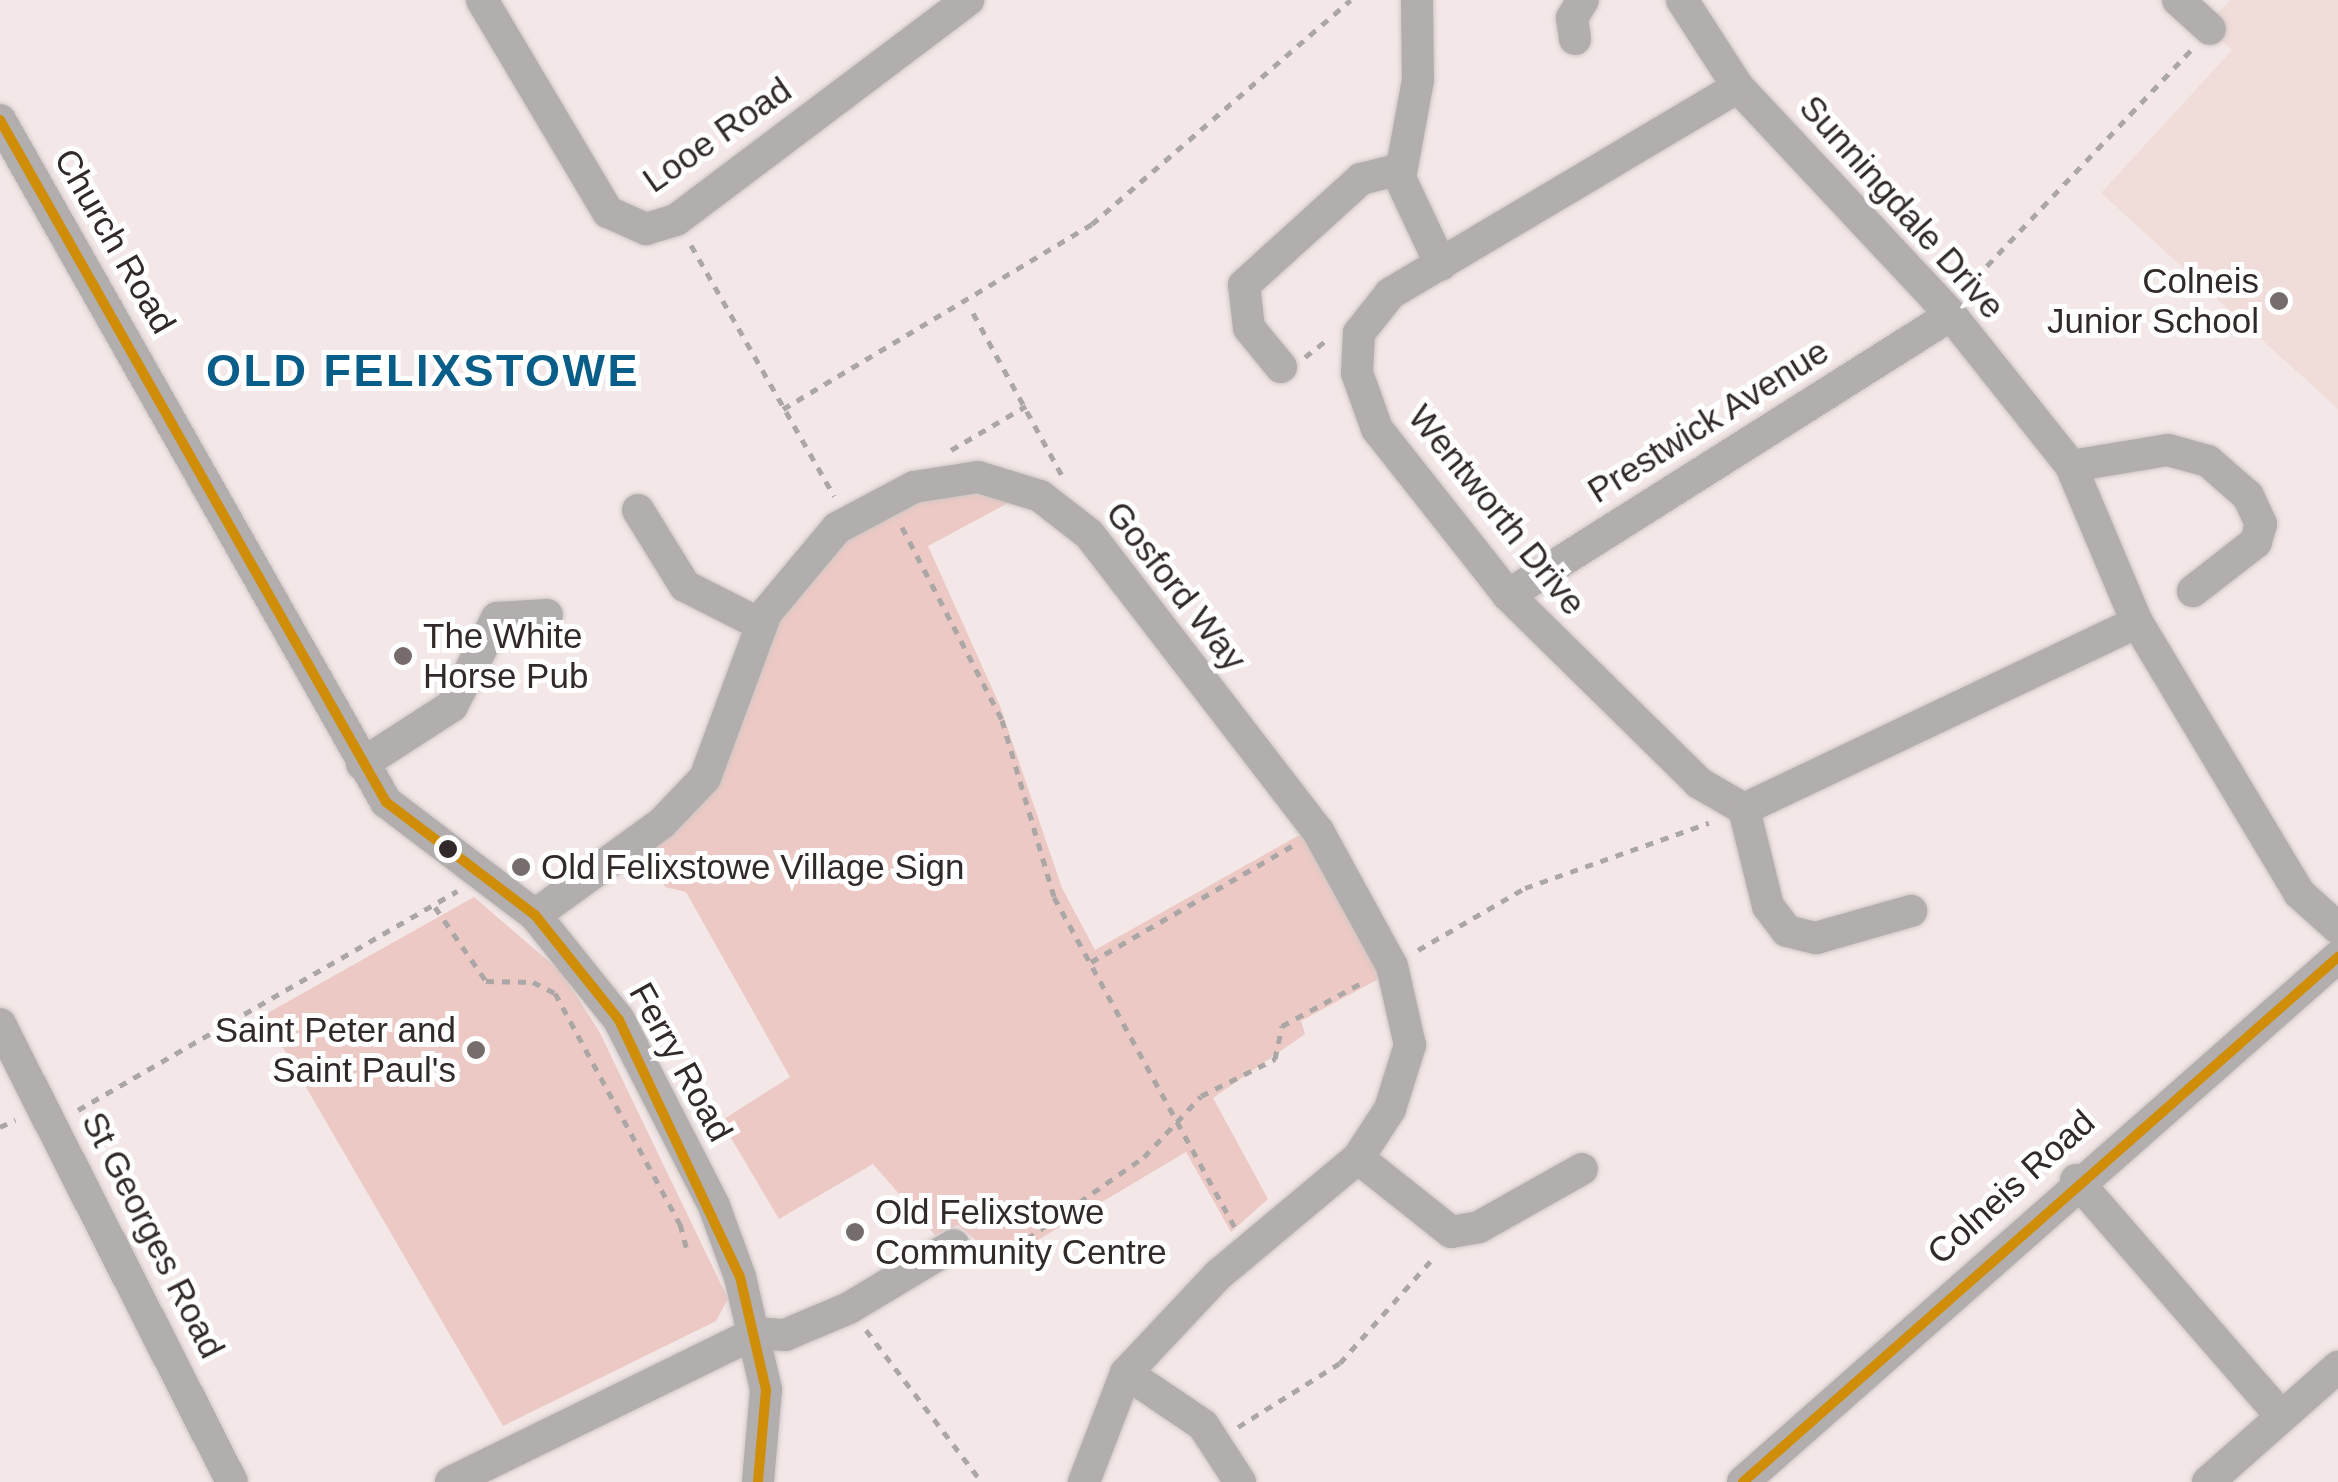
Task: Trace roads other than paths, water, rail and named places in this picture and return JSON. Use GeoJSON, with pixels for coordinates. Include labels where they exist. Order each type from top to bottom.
{"type":"FeatureCollection","features":[{"type":"Feature","properties":{"kind":"street","name":"Looe Road"},"geometry":{"type":"LineString","coordinates":[[482,0],[608,212],[638,228],[676,220],[968,0]]}},
{"type":"Feature","properties":{"kind":"street"},"geometry":{"type":"LineString","coordinates":[[1417,0],[1418,80],[1401,169],[1404,199],[1441,265],[1738,88]]}},
{"type":"Feature","properties":{"kind":"street"},"geometry":{"type":"LineString","coordinates":[[1575,39],[1572,18],[1583,0]]}},
{"type":"Feature","properties":{"kind":"street","name":"Sunningdale Drive"},"geometry":{"type":"LineString","coordinates":[[1682,0],[1738,88],[1951,315],[2072,466],[2137,622],[2298,894],[2338,928]]}},
{"type":"Feature","properties":{"kind":"street"},"geometry":{"type":"LineString","coordinates":[[2178,0],[2210,29]]}},
{"type":"Feature","properties":{"kind":"street","name":"Church Road"},"geometry":{"type":"LineString","coordinates":[[0,120],[310,662]]}},
{"type":"Feature","properties":{"kind":"street"},"geometry":{"type":"LineString","coordinates":[[1281,367],[1249,328],[1244,285],[1360,179],[1401,169]]}},
{"type":"Feature","properties":{"kind":"street","name":"Wentworth Drive"},"geometry":{"type":"LineString","coordinates":[[1441,265],[1380,302],[1354,353],[1377,429],[1508,595],[1700,783],[1744,810]]}},
{"type":"Feature","properties":{"kind":"street","name":"Prestwick Avenue"},"geometry":{"type":"LineString","coordinates":[[1508,595],[1951,315]]}},
{"type":"Feature","properties":{"kind":"street"},"geometry":{"type":"LineString","coordinates":[[2072,466],[2168,450],[2208,461],[2248,496],[2261,524],[2256,542],[2194,591]]}},
{"type":"Feature","properties":{"kind":"street","name":"Gosford Way"},"geometry":{"type":"LineString","coordinates":[[534,914],[672,815],[705,778],[760,624],[798,566],[848,520],[887,498],[930,482],[992,478],[1072,516],[1318,831],[1392,966],[1410,1045],[1390,1109],[1358,1158],[1164,1326],[1126,1373],[1084,1482]]}},
{"type":"Feature","properties":{"kind":"street"},"geometry":{"type":"LineString","coordinates":[[638,510],[685,586],[760,624]]}},
{"type":"Feature","properties":{"kind":"street"},"geometry":{"type":"LineString","coordinates":[[362,764],[452,706],[497,618],[547,616]]}},
{"type":"Feature","properties":{"kind":"street"},"geometry":{"type":"LineString","coordinates":[[1911,911],[1816,938],[1787,932],[1768,906],[1744,810],[2137,622]]}},
{"type":"Feature","properties":{"kind":"street","name":"Ferry Road"},"geometry":{"type":"LineString","coordinates":[[310,662],[386,802],[484,871],[534,914],[619,1020],[714,1206],[755,1333],[766,1390],[758,1482]]}},
{"type":"Feature","properties":{"kind":"street","name":"Colneis Road"},"geometry":{"type":"LineString","coordinates":[[1743,1482],[2076,1180],[2338,958]]}},
{"type":"Feature","properties":{"kind":"street","name":"St Georges Road"},"geometry":{"type":"LineString","coordinates":[[0,1024],[232,1482]]}},
{"type":"Feature","properties":{"kind":"street"},"geometry":{"type":"LineString","coordinates":[[1358,1158],[1450,1232],[1479,1227],[1582,1170]]}},
{"type":"Feature","properties":{"kind":"street"},"geometry":{"type":"LineString","coordinates":[[2076,1180],[2280,1415]]}},
{"type":"Feature","properties":{"kind":"street"},"geometry":{"type":"LineString","coordinates":[[451,1482],[755,1333],[786,1334],[848,1308],[954,1245]]}},
{"type":"Feature","properties":{"kind":"street"},"geometry":{"type":"LineString","coordinates":[[2208,1482],[2338,1367]]}},
{"type":"Feature","properties":{"kind":"street"},"geometry":{"type":"LineString","coordinates":[[1126,1373],[1216,1441],[1240,1482]]}},
{"type":"Feature","properties":{"kind":"place","name":"Colneis Junior School"},"geometry":{"type":"Point","coordinates":[2279,301]}},
{"type":"Feature","properties":{"kind":"place","name":"The White Horse Pub"},"geometry":{"type":"Point","coordinates":[403,656]}},
{"type":"Feature","properties":{"kind":"place","name":"Old Felixstowe Village Sign"},"geometry":{"type":"Point","coordinates":[521,867]}},
{"type":"Feature","properties":{"kind":"place","name":"Saint Peter and Saint Paul's"},"geometry":{"type":"Point","coordinates":[476,1050]}},
{"type":"Feature","properties":{"kind":"place","name":"Old Felixstowe Community Centre"},"geometry":{"type":"Point","coordinates":[855,1232]}},
{"type":"Feature","properties":{"kind":"district","name":"OLD FELIXSTOWE"},"geometry":{"type":"Point","coordinates":[423,371]}}]}
